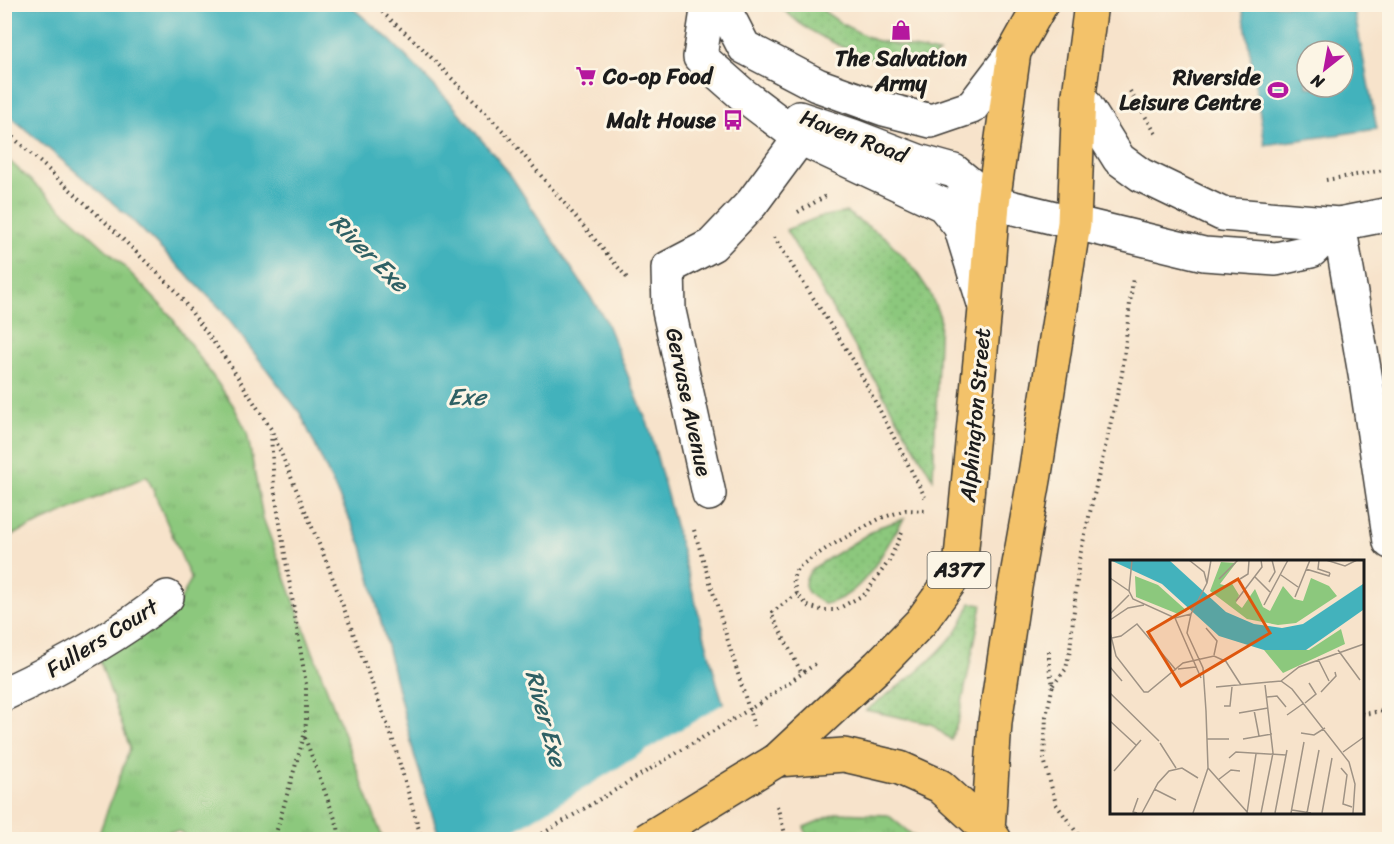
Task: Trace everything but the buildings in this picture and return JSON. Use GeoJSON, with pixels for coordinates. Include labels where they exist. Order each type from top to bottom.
{"type":"FeatureCollection","features":[{"type":"Feature","properties":{"kind":"highway","name":"Alphington Street"},"geometry":{"type":"LineString","coordinates":[[767,748],[878,666],[921,622],[960,568],[993,203],[1014,52],[1041,4]]}},
{"type":"Feature","properties":{"kind":"highway","name":"A377"},"geometry":{"type":"LineString","coordinates":[[992,835],[997,711],[1074,223],[1079,95],[1090,4]]}},
{"type":"Feature","properties":{"kind":"highway","name":"A377"},"geometry":{"type":"LineString","coordinates":[[646,840],[767,748],[844,755],[900,768],[940,786],[992,835]]}},
{"type":"Feature","properties":{"kind":"street","name":"Haven Road"},"geometry":{"type":"LineString","coordinates":[[708,4],[700,57],[742,94],[800,138],[943,205],[960,226],[985,309]]}},
{"type":"Feature","properties":{"kind":"street","name":"Haven Road"},"geometry":{"type":"LineString","coordinates":[[714,4],[717,33],[744,75],[767,97],[800,119],[854,136],[918,161],[954,171],[993,203]]}},
{"type":"Feature","properties":{"kind":"street","name":"Haven Road"},"geometry":{"type":"LineString","coordinates":[[722,4],[744,47],[817,85],[884,109],[931,122],[972,107],[1014,52]]}},
{"type":"Feature","properties":{"kind":"street"},"geometry":{"type":"LineString","coordinates":[[1079,95],[1119,159],[1141,175],[1222,214],[1339,224],[1389,214]]}},
{"type":"Feature","properties":{"kind":"street"},"geometry":{"type":"LineString","coordinates":[[752,203],[800,138]]}},
{"type":"Feature","properties":{"kind":"street","name":"Gervase Avenue"},"geometry":{"type":"LineString","coordinates":[[709,494],[669,311],[668,268],[712,245],[752,203]]}},
{"type":"Feature","properties":{"kind":"street","name":"Haven Road"},"geometry":{"type":"LineString","coordinates":[[943,205],[993,203]]}},
{"type":"Feature","properties":{"kind":"street"},"geometry":{"type":"LineString","coordinates":[[993,203],[1203,254],[1276,259],[1311,251],[1339,224]]}},
{"type":"Feature","properties":{"kind":"street"},"geometry":{"type":"LineString","coordinates":[[1339,224],[1366,380],[1389,542]]}},
{"type":"Feature","properties":{"kind":"street","name":"Fullers Court"},"geometry":{"type":"LineString","coordinates":[[4,694],[58,669],[141,618],[167,597]]}},
{"type":"Feature","properties":{"kind":"path"},"geometry":{"type":"LineString","coordinates":[[373,4],[420,46],[505,133],[628,279],[630,291]]}},
{"type":"Feature","properties":{"kind":"path"},"geometry":{"type":"LineString","coordinates":[[1130,91],[1159,138]]}},
{"type":"Feature","properties":{"kind":"path"},"geometry":{"type":"LineString","coordinates":[[4,129],[176,291],[228,362],[271,429],[327,562],[392,737],[422,840]]}},
{"type":"Feature","properties":{"kind":"path"},"geometry":{"type":"LineString","coordinates":[[1324,180],[1389,170]]}},
{"type":"Feature","properties":{"kind":"path"},"geometry":{"type":"LineString","coordinates":[[796,214],[826,196],[835,197]]}},
{"type":"Feature","properties":{"kind":"path"},"geometry":{"type":"LineString","coordinates":[[752,203],[855,363],[927,500]]}},
{"type":"Feature","properties":{"kind":"path"},"geometry":{"type":"LineString","coordinates":[[1053,685],[1066,669],[1070,650],[1079,560],[1122,374],[1134,271]]}},
{"type":"Feature","properties":{"kind":"path"},"geometry":{"type":"LineString","coordinates":[[271,429],[274,486],[306,684],[304,736],[274,840]]}},
{"type":"Feature","properties":{"kind":"path"},"geometry":{"type":"LineString","coordinates":[[903,533],[889,561],[865,594],[836,610],[821,610],[808,606],[797,594],[793,579],[797,567],[830,546],[881,518],[906,510],[933,511]]}},
{"type":"Feature","properties":{"kind":"path"},"geometry":{"type":"LineString","coordinates":[[692,522],[767,748]]}},
{"type":"Feature","properties":{"kind":"path"},"geometry":{"type":"LineString","coordinates":[[797,594],[771,613],[802,674]]}},
{"type":"Feature","properties":{"kind":"path"},"geometry":{"type":"LineString","coordinates":[[1050,641],[1049,667],[1053,685],[1046,716],[1044,759],[1056,804],[1082,840]]}},
{"type":"Feature","properties":{"kind":"path"},"geometry":{"type":"LineString","coordinates":[[532,840],[760,703],[820,661]]}},
{"type":"Feature","properties":{"kind":"path"},"geometry":{"type":"LineString","coordinates":[[1364,714],[1389,710]]}},
{"type":"Feature","properties":{"kind":"path"},"geometry":{"type":"LineString","coordinates":[[304,736],[338,827],[339,840]]}},
{"type":"Feature","properties":{"kind":"path"},"geometry":{"type":"LineString","coordinates":[[777,805],[787,840]]}},
{"type":"Feature","properties":{"kind":"green space"},"geometry":{"type":"Polygon","coordinates":[[[778,5],[815,5],[844,25],[874,40],[939,53],[925,62],[911,66],[878,61],[841,47],[810,30],[778,5]]]}},
{"type":"Feature","properties":{"kind":"green space"},"geometry":{"type":"Polygon","coordinates":[[[4,156],[122,264],[170,315],[233,405],[247,432],[263,518],[383,839],[195,840],[178,831],[134,839],[97,839],[130,748],[96,650],[172,617],[191,579],[147,476],[5,538],[4,156]]]}},
{"type":"Feature","properties":{"kind":"green space"},"geometry":{"type":"Polygon","coordinates":[[[846,212],[886,238],[913,267],[929,291],[940,317],[933,479],[786,230],[819,217],[846,212]]]}},
{"type":"Feature","properties":{"kind":"green space"},"geometry":{"type":"Polygon","coordinates":[[[904,519],[872,570],[852,592],[825,604],[809,594],[805,585],[813,568],[879,527],[904,519]]]}},
{"type":"Feature","properties":{"kind":"green space"},"geometry":{"type":"Polygon","coordinates":[[[971,603],[982,605],[959,718],[951,740],[931,724],[866,710],[914,674],[946,644],[962,622],[971,603]]]}},
{"type":"Feature","properties":{"kind":"green space"},"geometry":{"type":"Polygon","coordinates":[[[838,813],[888,815],[917,839],[808,839],[804,827],[838,813]]]}},
{"type":"Feature","properties":{"kind":"water","name":"Exe"},"geometry":{"type":"Polygon","coordinates":[[[5,5],[349,5],[390,40],[451,103],[509,173],[605,319],[649,427],[717,683],[765,839],[440,839],[414,754],[362,546],[300,413],[219,307],[128,216],[5,112],[5,5]]]}},
{"type":"Feature","properties":{"kind":"water"},"geometry":{"type":"Polygon","coordinates":[[[1242,5],[1353,5],[1377,129],[1265,145],[1242,5]]]}},
{"type":"Feature","properties":{"kind":"pier"},"geometry":{"type":"Polygon","coordinates":[[[726,702],[767,838],[501,839],[726,702]]]}},
{"type":"Feature","properties":{"kind":"place","name":"The Salvation Army"},"geometry":{"type":"Point","coordinates":[901,30]}},
{"type":"Feature","properties":{"kind":"place","name":"Co-op Food"},"geometry":{"type":"Point","coordinates":[586,76]}},
{"type":"Feature","properties":{"kind":"place","name":"Riverside Leisure Centre"},"geometry":{"type":"Point","coordinates":[1278,90]}},
{"type":"Feature","properties":{"kind":"place","name":"Malt House"},"geometry":{"type":"Point","coordinates":[733,120]}},
{"type":"Feature","properties":{"kind":"water label","name":"River Exe"},"geometry":{"type":"Point","coordinates":[369,253]}},
{"type":"Feature","properties":{"kind":"water label","name":"River Exe"},"geometry":{"type":"Point","coordinates":[546,718]}}]}
